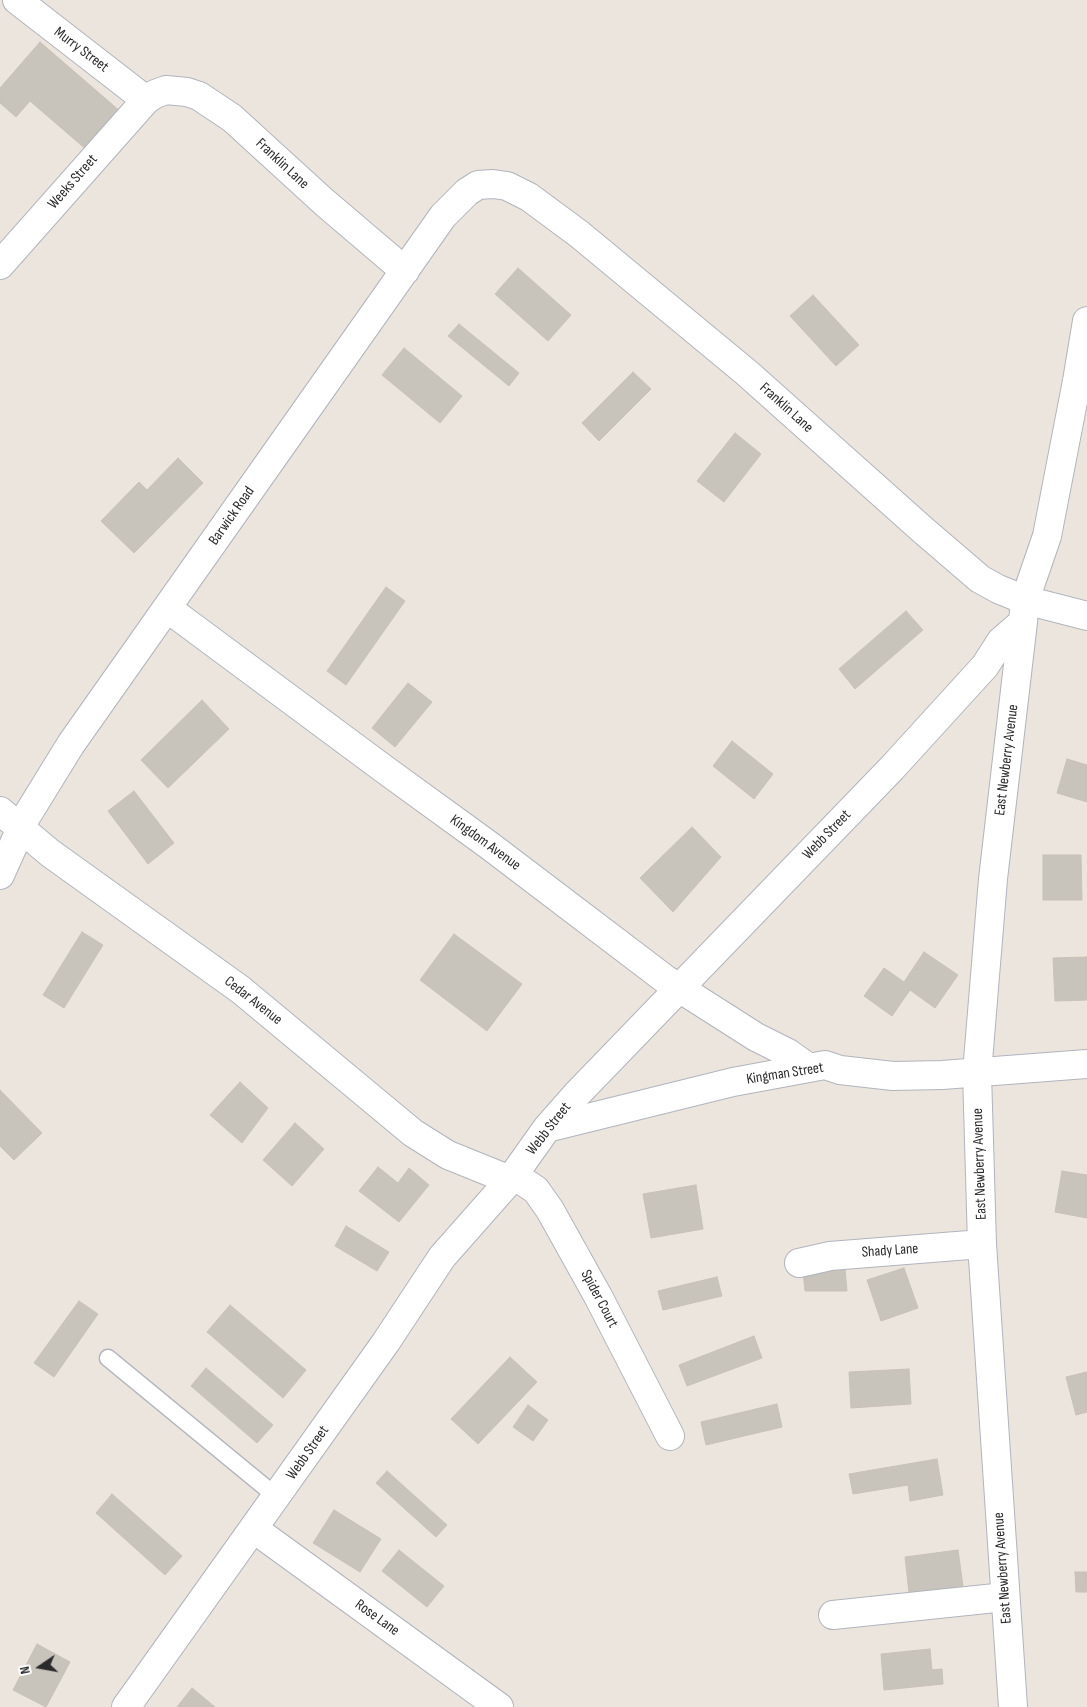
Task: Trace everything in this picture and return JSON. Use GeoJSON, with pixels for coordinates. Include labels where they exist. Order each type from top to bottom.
{"type":"FeatureCollection","features":[{"type":"Feature","properties":{"kind":"street","name":"Murry Street"},"geometry":{"type":"LineString","coordinates":[[16,0],[146,100]]}},
{"type":"Feature","properties":{"kind":"street","name":"Franklin Lane"},"geometry":{"type":"LineString","coordinates":[[146,100],[166,90],[187,92],[199,96],[232,118],[324,202],[404,271]]}},
{"type":"Feature","properties":{"kind":"street","name":"Weeks Street"},"geometry":{"type":"LineString","coordinates":[[0,265],[146,100]]}},
{"type":"Feature","properties":{"kind":"street","name":"Franklin Lane"},"geometry":{"type":"LineString","coordinates":[[493,184],[507,186],[530,196],[578,234],[747,373],[924,532],[980,579],[998,589],[1024,611],[1087,616]]}},
{"type":"Feature","properties":{"kind":"street","name":"Barwick Road"},"geometry":{"type":"LineString","coordinates":[[0,875],[21,828],[71,744],[443,216],[467,192],[478,185],[493,184]]}},
{"type":"Feature","properties":{"kind":"street","name":"East Newberry Avenue"},"geometry":{"type":"LineString","coordinates":[[1013,1707],[982,1244],[977,1073],[993,879],[1024,611],[1047,536],[1087,321]]}},
{"type":"Feature","properties":{"kind":"street","name":"Kingdom Avenue"},"geometry":{"type":"LineString","coordinates":[[167,608],[490,846],[665,979],[756,1037],[788,1052],[808,1068]]}},
{"type":"Feature","properties":{"kind":"street","name":"Webb Street"},"geometry":{"type":"LineString","coordinates":[[126,1707],[386,1342],[442,1257],[510,1180],[547,1128],[577,1094],[892,768],[985,666],[1000,641],[1024,611]]}},
{"type":"Feature","properties":{"kind":"street","name":"Cedar Avenue"},"geometry":{"type":"LineString","coordinates":[[0,811],[50,853],[241,990],[413,1133],[448,1155],[510,1180]]}},
{"type":"Feature","properties":{"kind":"street","name":"Kingman Street"},"geometry":{"type":"LineString","coordinates":[[547,1128],[733,1082],[825,1065],[840,1070],[893,1076],[977,1073],[1087,1064]]}},
{"type":"Feature","properties":{"kind":"street","name":"Spider Court"},"geometry":{"type":"LineString","coordinates":[[510,1180],[521,1180],[536,1190],[550,1210],[599,1298],[670,1436]]}},
{"type":"Feature","properties":{"kind":"street","name":"Shady Lane"},"geometry":{"type":"LineString","coordinates":[[799,1263],[830,1256],[982,1244]]}},
{"type":"Feature","properties":{"kind":"street","name":"Rose Lane"},"geometry":{"type":"LineString","coordinates":[[254,1529],[499,1707]]}},
{"type":"Feature","properties":{"kind":"street"},"geometry":{"type":"LineString","coordinates":[[832,1615],[1005,1597]]}},
{"type":"Feature","properties":{"kind":"lane"},"geometry":{"type":"LineString","coordinates":[[108,1358],[277,1497]]}},
{"type":"Feature","properties":{"kind":"building"},"geometry":{"type":"Polygon","coordinates":[[[40,42],[121,112],[88,151],[30,101],[16,117],[0,103],[0,88],[40,42]]]}},
{"type":"Feature","properties":{"kind":"building"},"geometry":{"type":"Polygon","coordinates":[[[518,268],[571,315],[548,341],[495,294],[518,268]]]}},
{"type":"Feature","properties":{"kind":"building"},"geometry":{"type":"Polygon","coordinates":[[[813,295],[859,345],[836,366],[790,316],[813,295]]]}},
{"type":"Feature","properties":{"kind":"building"},"geometry":{"type":"Polygon","coordinates":[[[459,324],[519,373],[509,386],[448,336],[459,324]]]}},
{"type":"Feature","properties":{"kind":"building"},"geometry":{"type":"Polygon","coordinates":[[[404,348],[462,396],[440,423],[382,375],[404,348]]]}},
{"type":"Feature","properties":{"kind":"building"},"geometry":{"type":"Polygon","coordinates":[[[633,372],[651,389],[599,441],[582,423],[633,372]]]}},
{"type":"Feature","properties":{"kind":"building"},"geometry":{"type":"Polygon","coordinates":[[[735,433],[761,454],[724,502],[697,481],[735,433]]]}},
{"type":"Feature","properties":{"kind":"building"},"geometry":{"type":"Polygon","coordinates":[[[178,458],[203,483],[134,553],[101,521],[139,482],[147,490],[178,458]]]}},
{"type":"Feature","properties":{"kind":"building"},"geometry":{"type":"Polygon","coordinates":[[[386,587],[405,601],[346,685],[327,671],[386,587]]]}},
{"type":"Feature","properties":{"kind":"building"},"geometry":{"type":"Polygon","coordinates":[[[906,611],[923,630],[855,689],[839,669],[906,611]]]}},
{"type":"Feature","properties":{"kind":"building"},"geometry":{"type":"Polygon","coordinates":[[[408,683],[432,702],[395,747],[372,728],[408,683]]]}},
{"type":"Feature","properties":{"kind":"building"},"geometry":{"type":"Polygon","coordinates":[[[202,700],[229,729],[168,788],[141,760],[202,700]]]}},
{"type":"Feature","properties":{"kind":"building"},"geometry":{"type":"Polygon","coordinates":[[[732,741],[773,774],[754,799],[713,766],[732,741]]]}},
{"type":"Feature","properties":{"kind":"building"},"geometry":{"type":"Polygon","coordinates":[[[1067,759],[1087,765],[1087,802],[1057,793],[1067,759]]]}},
{"type":"Feature","properties":{"kind":"building"},"geometry":{"type":"Polygon","coordinates":[[[134,791],[174,843],[148,864],[108,811],[134,791]]]}},
{"type":"Feature","properties":{"kind":"building"},"geometry":{"type":"Polygon","coordinates":[[[692,827],[721,857],[673,912],[640,878],[692,827]]]}},
{"type":"Feature","properties":{"kind":"building"},"geometry":{"type":"Polygon","coordinates":[[[1043,855],[1081,855],[1082,900],[1043,900],[1043,855]]]}},
{"type":"Feature","properties":{"kind":"building"},"geometry":{"type":"Polygon","coordinates":[[[82,932],[103,945],[64,1008],[43,995],[82,932]]]}},
{"type":"Feature","properties":{"kind":"building"},"geometry":{"type":"Polygon","coordinates":[[[454,934],[522,984],[487,1031],[420,980],[454,934]]]}},
{"type":"Feature","properties":{"kind":"building"},"geometry":{"type":"Polygon","coordinates":[[[924,952],[958,975],[935,1008],[910,990],[892,1016],[864,996],[884,968],[904,982],[924,952]]]}},
{"type":"Feature","properties":{"kind":"building"},"geometry":{"type":"Polygon","coordinates":[[[1087,957],[1087,1000],[1055,1001],[1053,958],[1087,957]]]}},
{"type":"Feature","properties":{"kind":"building"},"geometry":{"type":"Polygon","coordinates":[[[240,1082],[268,1108],[242,1143],[210,1115],[240,1082]]]}},
{"type":"Feature","properties":{"kind":"building"},"geometry":{"type":"Polygon","coordinates":[[[0,1090],[42,1133],[14,1160],[0,1146],[0,1090]]]}},
{"type":"Feature","properties":{"kind":"building"},"geometry":{"type":"Polygon","coordinates":[[[295,1123],[324,1149],[292,1186],[263,1160],[295,1123]]]}},
{"type":"Feature","properties":{"kind":"building"},"geometry":{"type":"Polygon","coordinates":[[[378,1167],[398,1183],[409,1168],[429,1185],[399,1222],[359,1191],[378,1167]]]}},
{"type":"Feature","properties":{"kind":"building"},"geometry":{"type":"Polygon","coordinates":[[[1062,1171],[1087,1175],[1087,1218],[1055,1212],[1062,1171]]]}},
{"type":"Feature","properties":{"kind":"building"},"geometry":{"type":"Polygon","coordinates":[[[696,1185],[703,1229],[651,1238],[643,1194],[696,1185]]]}},
{"type":"Feature","properties":{"kind":"building"},"geometry":{"type":"Polygon","coordinates":[[[346,1226],[389,1252],[377,1271],[335,1246],[346,1226]]]}},
{"type":"Feature","properties":{"kind":"building"},"geometry":{"type":"Polygon","coordinates":[[[844,1258],[847,1291],[805,1291],[802,1261],[844,1258]]]}},
{"type":"Feature","properties":{"kind":"building"},"geometry":{"type":"Polygon","coordinates":[[[904,1268],[918,1308],[881,1321],[867,1280],[904,1268]]]}},
{"type":"Feature","properties":{"kind":"building"},"geometry":{"type":"Polygon","coordinates":[[[717,1277],[722,1296],[663,1310],[658,1291],[717,1277]]]}},
{"type":"Feature","properties":{"kind":"building"},"geometry":{"type":"Polygon","coordinates":[[[79,1301],[98,1314],[54,1377],[34,1363],[79,1301]]]}},
{"type":"Feature","properties":{"kind":"building"},"geometry":{"type":"Polygon","coordinates":[[[230,1305],[306,1370],[283,1398],[207,1332],[230,1305]]]}},
{"type":"Feature","properties":{"kind":"building"},"geometry":{"type":"Polygon","coordinates":[[[754,1336],[762,1358],[687,1386],[679,1365],[754,1336]]]}},
{"type":"Feature","properties":{"kind":"building"},"geometry":{"type":"Polygon","coordinates":[[[510,1357],[537,1382],[478,1444],[451,1419],[510,1357]]]}},
{"type":"Feature","properties":{"kind":"building"},"geometry":{"type":"Polygon","coordinates":[[[206,1368],[273,1425],[257,1443],[191,1386],[206,1368]]]}},
{"type":"Feature","properties":{"kind":"building"},"geometry":{"type":"Polygon","coordinates":[[[909,1369],[911,1404],[851,1408],[849,1372],[909,1369]]]}},
{"type":"Feature","properties":{"kind":"building"},"geometry":{"type":"Polygon","coordinates":[[[1087,1372],[1087,1412],[1076,1415],[1066,1377],[1087,1372]]]}},
{"type":"Feature","properties":{"kind":"building"},"geometry":{"type":"Polygon","coordinates":[[[777,1404],[782,1427],[706,1445],[701,1422],[777,1404]]]}},
{"type":"Feature","properties":{"kind":"building"},"geometry":{"type":"Polygon","coordinates":[[[528,1405],[548,1420],[533,1441],[513,1427],[528,1405]]]}},
{"type":"Feature","properties":{"kind":"building"},"geometry":{"type":"Polygon","coordinates":[[[937,1459],[943,1495],[910,1501],[908,1485],[853,1494],[849,1474],[937,1459]]]}},
{"type":"Feature","properties":{"kind":"building"},"geometry":{"type":"Polygon","coordinates":[[[387,1471],[447,1525],[436,1537],[376,1483],[387,1471]]]}},
{"type":"Feature","properties":{"kind":"building"},"geometry":{"type":"Polygon","coordinates":[[[112,1494],[182,1556],[165,1575],[96,1513],[112,1494]]]}},
{"type":"Feature","properties":{"kind":"building"},"geometry":{"type":"Polygon","coordinates":[[[334,1510],[381,1539],[360,1572],[313,1543],[334,1510]]]}},
{"type":"Feature","properties":{"kind":"building"},"geometry":{"type":"Polygon","coordinates":[[[399,1550],[444,1586],[427,1607],[382,1571],[399,1550]]]}},
{"type":"Feature","properties":{"kind":"building"},"geometry":{"type":"Polygon","coordinates":[[[958,1550],[963,1586],[909,1593],[905,1557],[958,1550]]]}},
{"type":"Feature","properties":{"kind":"building"},"geometry":{"type":"Polygon","coordinates":[[[1075,1572],[1087,1572],[1087,1592],[1076,1592],[1075,1572]]]}},
{"type":"Feature","properties":{"kind":"building"},"geometry":{"type":"Polygon","coordinates":[[[37,1644],[70,1662],[46,1707],[13,1690],[37,1644]]]}},
{"type":"Feature","properties":{"kind":"building"},"geometry":{"type":"Polygon","coordinates":[[[930,1649],[932,1670],[942,1669],[943,1684],[884,1690],[881,1654],[930,1649]]]}},
{"type":"Feature","properties":{"kind":"building"},"geometry":{"type":"Polygon","coordinates":[[[192,1688],[215,1707],[177,1707],[192,1688]]]}}]}
